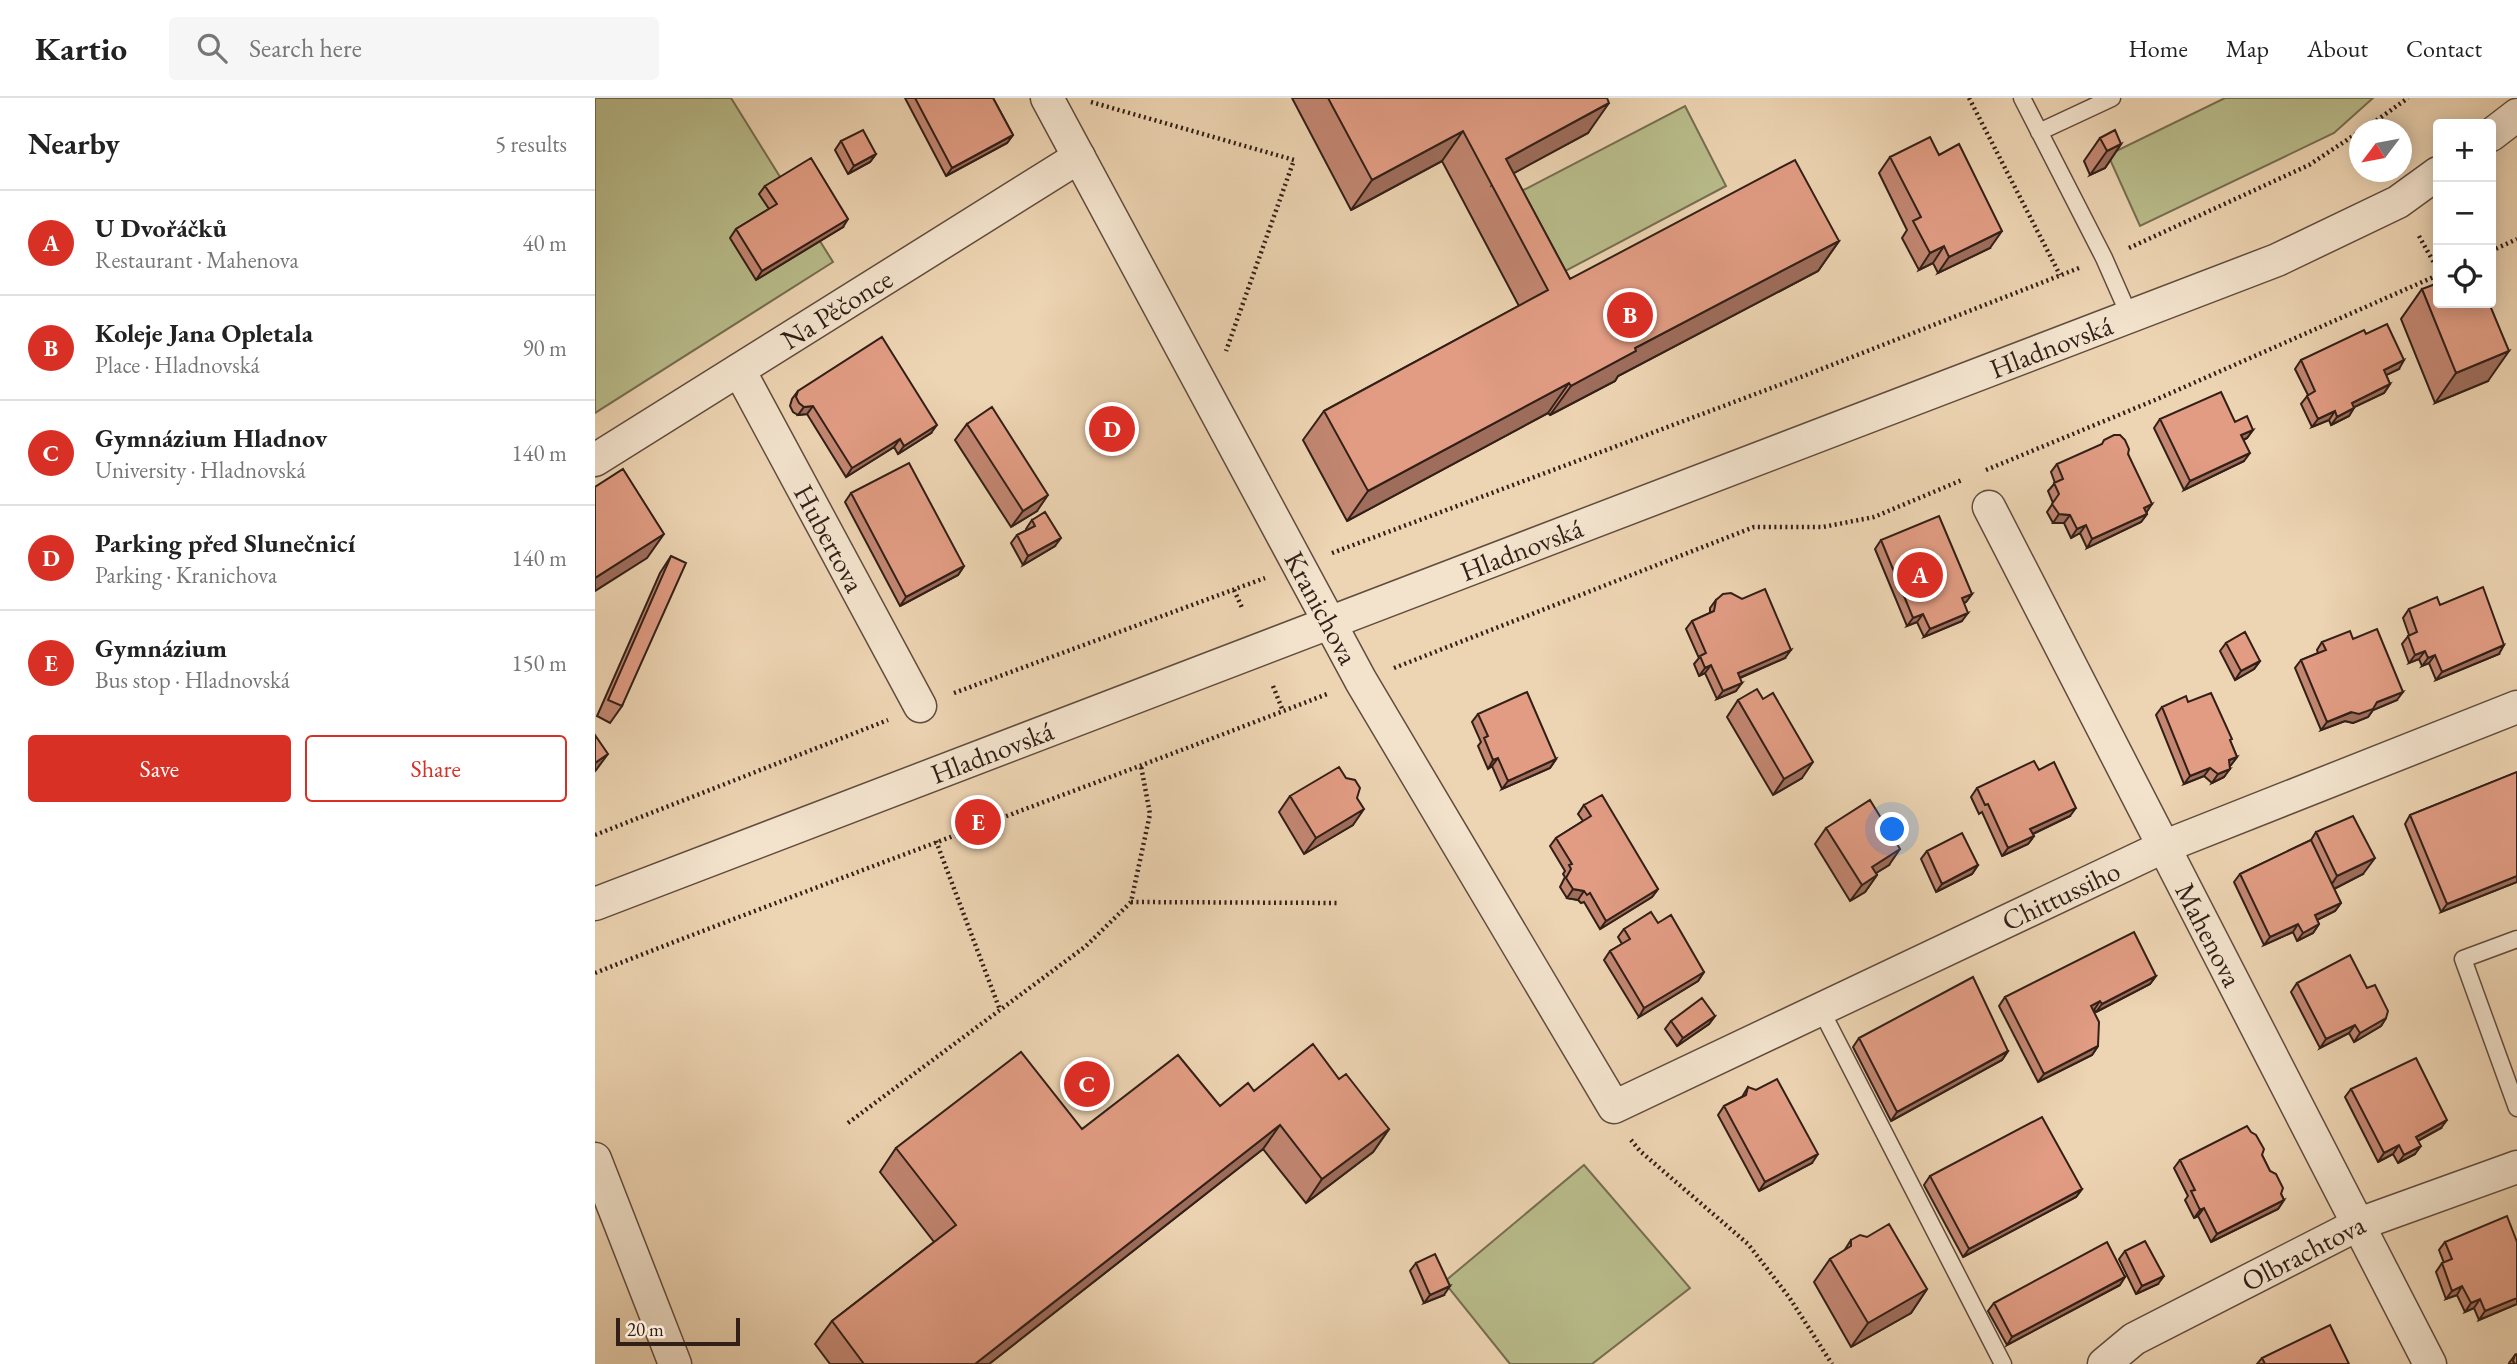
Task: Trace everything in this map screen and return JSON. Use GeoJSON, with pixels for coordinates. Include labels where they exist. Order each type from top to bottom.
{"type":"FeatureCollection","features":[{"type":"Feature","properties":{"kind":"street","name":"Kranichova"},"geometry":{"type":"LineString","coordinates":[[1047,98],[1360,681],[1614,1107]]}},
{"type":"Feature","properties":{"kind":"street"},"geometry":{"type":"LineString","coordinates":[[2496,131],[2517,116]]}},
{"type":"Feature","properties":{"kind":"street","name":"Na Pěčonce"},"geometry":{"type":"LineString","coordinates":[[595,460],[1079,158]]}},
{"type":"Feature","properties":{"kind":"street","name":"Hladnovská"},"geometry":{"type":"LineString","coordinates":[[595,904],[2277,260],[2398,202],[2433,177]]}},
{"type":"Feature","properties":{"kind":"street","name":"Hubertova"},"geometry":{"type":"LineString","coordinates":[[739,370],[919,706]]}},
{"type":"Feature","properties":{"kind":"street","name":"Mahenova"},"geometry":{"type":"LineString","coordinates":[[1989,507],[2430,1364]]}},
{"type":"Feature","properties":{"kind":"street","name":"Chittussiho"},"geometry":{"type":"LineString","coordinates":[[1614,1107],[2163,847],[2517,707]]}},
{"type":"Feature","properties":{"kind":"street"},"geometry":{"type":"LineString","coordinates":[[595,1159],[674,1364]]}},
{"type":"Feature","properties":{"kind":"street","name":"Olbrachtova"},"geometry":{"type":"LineString","coordinates":[[2104,1364],[2134,1339],[2358,1224],[2517,1167]]}},
{"type":"Feature","properties":{"kind":"lane"},"geometry":{"type":"LineString","coordinates":[[2022,98],[2130,317]]}},
{"type":"Feature","properties":{"kind":"lane"},"geometry":{"type":"LineString","coordinates":[[2039,132],[2112,98]]}},
{"type":"Feature","properties":{"kind":"lane"},"geometry":{"type":"LineString","coordinates":[[2517,939],[2463,959],[2517,1108]]}},
{"type":"Feature","properties":{"kind":"lane"},"geometry":{"type":"LineString","coordinates":[[1821,1010],[2003,1364]]}},
{"type":"Feature","properties":{"kind":"path"},"geometry":{"type":"LineString","coordinates":[[1969,98],[2060,275]]}},
{"type":"Feature","properties":{"kind":"path"},"geometry":{"type":"LineString","coordinates":[[2378,119],[2408,98]]}},
{"type":"Feature","properties":{"kind":"path"},"geometry":{"type":"LineString","coordinates":[[1089,102],[1294,160],[1209,398]]}},
{"type":"Feature","properties":{"kind":"path"},"geometry":{"type":"LineString","coordinates":[[595,835],[919,706],[1793,380],[2103,258],[2309,165],[2349,139]]}},
{"type":"Feature","properties":{"kind":"path"},"geometry":{"type":"LineString","coordinates":[[2419,236],[2433,263]]}},
{"type":"Feature","properties":{"kind":"path"},"geometry":{"type":"LineString","coordinates":[[2496,249],[2517,239]]}},
{"type":"Feature","properties":{"kind":"path"},"geometry":{"type":"LineString","coordinates":[[595,973],[936,841],[1141,766],[1754,527],[1823,527],[1874,517],[2155,400],[2433,274]]}},
{"type":"Feature","properties":{"kind":"path"},"geometry":{"type":"LineString","coordinates":[[1234,590],[1243,610]]}},
{"type":"Feature","properties":{"kind":"path"},"geometry":{"type":"LineString","coordinates":[[1273,686],[1283,711]]}},
{"type":"Feature","properties":{"kind":"path"},"geometry":{"type":"LineString","coordinates":[[848,1123],[1086,946],[1131,902],[1150,814],[1141,766]]}},
{"type":"Feature","properties":{"kind":"path"},"geometry":{"type":"LineString","coordinates":[[936,841],[1000,1010]]}},
{"type":"Feature","properties":{"kind":"path"},"geometry":{"type":"LineString","coordinates":[[1131,902],[1340,903]]}},
{"type":"Feature","properties":{"kind":"path"},"geometry":{"type":"LineString","coordinates":[[1614,1107],[1624,1131],[1640,1151],[1748,1244],[1789,1297],[1832,1364]]}},
{"type":"Feature","properties":{"kind":"green space"},"geometry":{"type":"Polygon","coordinates":[[[595,98],[731,98],[833,262],[595,413],[595,98]]]}},
{"type":"Feature","properties":{"kind":"green space"},"geometry":{"type":"Polygon","coordinates":[[[2225,98],[2373,98],[2334,133],[2140,226],[2108,155],[2225,98]]]}},
{"type":"Feature","properties":{"kind":"green space"},"geometry":{"type":"Polygon","coordinates":[[[1685,106],[1726,186],[1554,277],[1512,196],[1685,106]]]}},
{"type":"Feature","properties":{"kind":"green space"},"geometry":{"type":"Polygon","coordinates":[[[1584,1165],[1690,1288],[1592,1364],[1510,1364],[1444,1282],[1584,1165]]]}},
{"type":"Feature","properties":{"kind":"building"},"geometry":{"type":"Polygon","coordinates":[[[915,98],[993,98],[1013,135],[952,168],[915,98]]]}},
{"type":"Feature","properties":{"kind":"building"},"geometry":{"type":"Polygon","coordinates":[[[1328,98],[1607,98],[1609,103],[1506,159],[1570,279],[1795,160],[1839,241],[1635,348],[1636,351],[1571,386],[1569,383],[1368,491],[1324,411],[1548,290],[1463,131],[1372,180],[1328,98]]]}},
{"type":"Feature","properties":{"kind":"building"},"geometry":{"type":"Polygon","coordinates":[[[863,130],[876,154],[854,166],[841,141],[863,130]]]}},
{"type":"Feature","properties":{"kind":"building"},"geometry":{"type":"Polygon","coordinates":[[[2115,130],[2121,144],[2107,151],[2100,138],[2115,130]]]}},
{"type":"Feature","properties":{"kind":"building"},"geometry":{"type":"Polygon","coordinates":[[[1930,137],[1939,155],[1959,144],[2002,231],[1949,257],[1944,246],[1930,253],[1913,221],[1921,217],[1890,157],[1930,137]]]}},
{"type":"Feature","properties":{"kind":"building"},"geometry":{"type":"Polygon","coordinates":[[[811,158],[848,219],[762,271],[736,229],[777,204],[765,186],[811,158]]]}},
{"type":"Feature","properties":{"kind":"building"},"geometry":{"type":"Polygon","coordinates":[[[2433,285],[2433,308],[2491,308],[2509,351],[2456,373],[2422,289],[2433,285]]]}},
{"type":"Feature","properties":{"kind":"building"},"geometry":{"type":"Polygon","coordinates":[[[2387,324],[2404,360],[2384,370],[2390,384],[2352,403],[2354,408],[2337,417],[2335,411],[2318,419],[2307,396],[2315,391],[2301,360],[2364,330],[2366,334],[2387,324]]]}},
{"type":"Feature","properties":{"kind":"building"},"geometry":{"type":"Polygon","coordinates":[[[882,337],[937,425],[904,446],[900,439],[852,468],[813,406],[804,407],[796,397],[798,391],[882,337]]]}},
{"type":"Feature","properties":{"kind":"building"},"geometry":{"type":"Polygon","coordinates":[[[2221,392],[2235,422],[2247,416],[2253,430],[2241,435],[2250,453],[2190,481],[2160,419],[2221,392]]]}},
{"type":"Feature","properties":{"kind":"building"},"geometry":{"type":"Polygon","coordinates":[[[992,407],[1048,495],[1023,511],[967,424],[992,407]]]}},
{"type":"Feature","properties":{"kind":"building"},"geometry":{"type":"Polygon","coordinates":[[[2114,435],[2120,435],[2125,440],[2128,454],[2152,504],[2144,508],[2147,514],[2092,539],[2086,525],[2077,529],[2070,515],[2059,514],[2052,504],[2059,494],[2054,483],[2063,479],[2057,464],[2102,444],[2114,435]]]}},
{"type":"Feature","properties":{"kind":"building"},"geometry":{"type":"Polygon","coordinates":[[[909,463],[964,566],[906,597],[851,493],[909,463]]]}},
{"type":"Feature","properties":{"kind":"building"},"geometry":{"type":"Polygon","coordinates":[[[623,469],[664,534],[595,578],[595,487],[623,469]]]}},
{"type":"Feature","properties":{"kind":"building"},"geometry":{"type":"Polygon","coordinates":[[[1045,512],[1061,538],[1028,556],[1017,535],[1035,526],[1032,520],[1045,512]]]}},
{"type":"Feature","properties":{"kind":"building"},"geometry":{"type":"Polygon","coordinates":[[[1939,516],[1972,594],[1962,598],[1968,613],[1930,629],[1923,614],[1913,618],[1881,540],[1939,516]]]}},
{"type":"Feature","properties":{"kind":"building"},"geometry":{"type":"Polygon","coordinates":[[[671,556],[686,563],[622,706],[608,700],[671,556]]]}},
{"type":"Feature","properties":{"kind":"building"},"geometry":{"type":"Polygon","coordinates":[[[2483,587],[2504,645],[2442,672],[2435,655],[2428,658],[2425,651],[2415,655],[2408,636],[2417,632],[2409,609],[2437,597],[2440,605],[2483,587]]]}},
{"type":"Feature","properties":{"kind":"building"},"geometry":{"type":"Polygon","coordinates":[[[1765,589],[1791,650],[1738,673],[1742,683],[1723,691],[1711,665],[1705,668],[1700,656],[1706,653],[1692,621],[1714,611],[1716,600],[1723,594],[1731,593],[1742,599],[1765,589]]]}},
{"type":"Feature","properties":{"kind":"building"},"geometry":{"type":"Polygon","coordinates":[[[2377,629],[2403,692],[2377,702],[2373,709],[2359,714],[2351,712],[2327,722],[2301,660],[2326,650],[2322,642],[2350,631],[2353,639],[2377,629]]]}},
{"type":"Feature","properties":{"kind":"building"},"geometry":{"type":"Polygon","coordinates":[[[2245,632],[2260,661],[2241,671],[2226,643],[2245,632]]]}},
{"type":"Feature","properties":{"kind":"building"},"geometry":{"type":"Polygon","coordinates":[[[1757,689],[1763,699],[1773,693],[1813,762],[1784,779],[1738,700],[1757,689]]]}},
{"type":"Feature","properties":{"kind":"building"},"geometry":{"type":"Polygon","coordinates":[[[1527,692],[1556,759],[1508,781],[1498,758],[1493,760],[1484,738],[1488,736],[1478,714],[1527,692]]]}},
{"type":"Feature","properties":{"kind":"building"},"geometry":{"type":"Polygon","coordinates":[[[2211,693],[2232,739],[2230,740],[2237,757],[2229,760],[2230,769],[2218,774],[2210,768],[2190,776],[2162,707],[2186,696],[2188,702],[2211,693]]]}},
{"type":"Feature","properties":{"kind":"building"},"geometry":{"type":"Polygon","coordinates":[[[595,735],[608,754],[595,763],[595,735]]]}},
{"type":"Feature","properties":{"kind":"building"},"geometry":{"type":"Polygon","coordinates":[[[2034,761],[2039,770],[2054,762],[2076,808],[2030,829],[2034,836],[2008,848],[1988,804],[1985,805],[1977,788],[2034,761]]]}},
{"type":"Feature","properties":{"kind":"building"},"geometry":{"type":"Polygon","coordinates":[[[1339,767],[1346,778],[1355,780],[1360,788],[1357,798],[1364,809],[1316,838],[1290,796],[1339,767]]]}},
{"type":"Feature","properties":{"kind":"building"},"geometry":{"type":"Polygon","coordinates":[[[2517,772],[2517,876],[2447,904],[2410,815],[2517,772]]]}},
{"type":"Feature","properties":{"kind":"building"},"geometry":{"type":"Polygon","coordinates":[[[1602,795],[1658,889],[1606,921],[1590,893],[1587,895],[1584,891],[1573,889],[1566,878],[1571,869],[1569,865],[1572,864],[1556,838],[1591,816],[1584,805],[1602,795]]]}},
{"type":"Feature","properties":{"kind":"building"},"geometry":{"type":"Polygon","coordinates":[[[1870,800],[1900,849],[1872,867],[1877,875],[1862,885],[1826,828],[1870,800]]]}},
{"type":"Feature","properties":{"kind":"building"},"geometry":{"type":"Polygon","coordinates":[[[2353,816],[2375,858],[2337,876],[2316,832],[2353,816]]]}},
{"type":"Feature","properties":{"kind":"building"},"geometry":{"type":"Polygon","coordinates":[[[1962,833],[1978,865],[1942,884],[1927,851],[1962,833]]]}},
{"type":"Feature","properties":{"kind":"building"},"geometry":{"type":"Polygon","coordinates":[[[2311,840],[2341,903],[2315,915],[2319,924],[2303,933],[2298,924],[2270,937],[2240,874],[2311,840]]]}},
{"type":"Feature","properties":{"kind":"building"},"geometry":{"type":"Polygon","coordinates":[[[1651,912],[1658,923],[1671,915],[1704,972],[1644,1008],[1610,951],[1630,939],[1624,929],[1651,912]]]}},
{"type":"Feature","properties":{"kind":"building"},"geometry":{"type":"Polygon","coordinates":[[[2134,932],[2156,976],[2102,1004],[2100,1001],[2091,1006],[2099,1022],[2098,1046],[2044,1074],[2005,997],[2134,932]]]}},
{"type":"Feature","properties":{"kind":"building"},"geometry":{"type":"Polygon","coordinates":[[[2350,955],[2367,988],[2375,985],[2388,1011],[2386,1018],[2360,1033],[2355,1025],[2326,1039],[2297,983],[2350,955]]]}},
{"type":"Feature","properties":{"kind":"building"},"geometry":{"type":"Polygon","coordinates":[[[1973,977],[2008,1051],[1897,1112],[1859,1038],[1973,977]]]}},
{"type":"Feature","properties":{"kind":"building"},"geometry":{"type":"Polygon","coordinates":[[[1702,998],[1715,1016],[1683,1038],[1671,1021],[1702,998]]]}},
{"type":"Feature","properties":{"kind":"building"},"geometry":{"type":"Polygon","coordinates":[[[1313,1044],[1339,1079],[1346,1074],[1389,1129],[1322,1179],[1280,1125],[975,1364],[864,1364],[832,1321],[956,1225],[896,1148],[1021,1052],[1082,1129],[1178,1055],[1220,1106],[1248,1083],[1254,1091],[1313,1044]]]}},
{"type":"Feature","properties":{"kind":"building"},"geometry":{"type":"Polygon","coordinates":[[[2416,1058],[2447,1120],[2416,1137],[2421,1146],[2404,1155],[2399,1145],[2384,1153],[2351,1089],[2416,1058]]]}},
{"type":"Feature","properties":{"kind":"building"},"geometry":{"type":"Polygon","coordinates":[[[1777,1079],[1818,1154],[1765,1182],[1724,1106],[1746,1095],[1748,1087],[1756,1090],[1777,1079]]]}},
{"type":"Feature","properties":{"kind":"building"},"geometry":{"type":"Polygon","coordinates":[[[2042,1117],[2082,1189],[1969,1249],[1930,1176],[2042,1117]]]}},
{"type":"Feature","properties":{"kind":"building"},"geometry":{"type":"Polygon","coordinates":[[[2247,1126],[2264,1149],[2262,1155],[2283,1188],[2281,1194],[2284,1200],[2217,1234],[2204,1208],[2200,1210],[2191,1191],[2195,1190],[2180,1160],[2247,1126]]]}},
{"type":"Feature","properties":{"kind":"building"},"geometry":{"type":"Polygon","coordinates":[[[2507,1216],[2517,1242],[2517,1298],[2485,1311],[2480,1299],[2471,1303],[2462,1286],[2452,1291],[2442,1263],[2452,1259],[2445,1242],[2507,1216]]]}},
{"type":"Feature","properties":{"kind":"building"},"geometry":{"type":"Polygon","coordinates":[[[1889,1224],[1927,1289],[1868,1323],[1830,1259],[1851,1246],[1851,1240],[1860,1235],[1867,1237],[1889,1224]]]}},
{"type":"Feature","properties":{"kind":"building"},"geometry":{"type":"Polygon","coordinates":[[[2145,1241],[2164,1276],[2142,1286],[2125,1251],[2145,1241]]]}},
{"type":"Feature","properties":{"kind":"building"},"geometry":{"type":"Polygon","coordinates":[[[2107,1242],[2125,1277],[2012,1337],[1994,1303],[2107,1242]]]}},
{"type":"Feature","properties":{"kind":"building"},"geometry":{"type":"Polygon","coordinates":[[[1435,1254],[1450,1286],[1430,1295],[1416,1263],[1435,1254]]]}},
{"type":"Feature","properties":{"kind":"building"},"geometry":{"type":"Polygon","coordinates":[[[2330,1325],[2349,1364],[2265,1364],[2262,1358],[2330,1325]]]}},
{"type":"Feature","properties":{"kind":"place","name":"Koleje Jana Opletala"},"geometry":{"type":"Point","coordinates":[1630,315]}},
{"type":"Feature","properties":{"kind":"place","name":"Parking před Slunečnicí"},"geometry":{"type":"Point","coordinates":[1112,429]}},
{"type":"Feature","properties":{"kind":"place","name":"U Dvořáčků"},"geometry":{"type":"Point","coordinates":[1920,575]}},
{"type":"Feature","properties":{"kind":"place","name":"Gymnázium"},"geometry":{"type":"Point","coordinates":[978,822]}},
{"type":"Feature","properties":{"kind":"place","name":"Gymnázium Hladnov"},"geometry":{"type":"Point","coordinates":[1087,1084]}}]}
